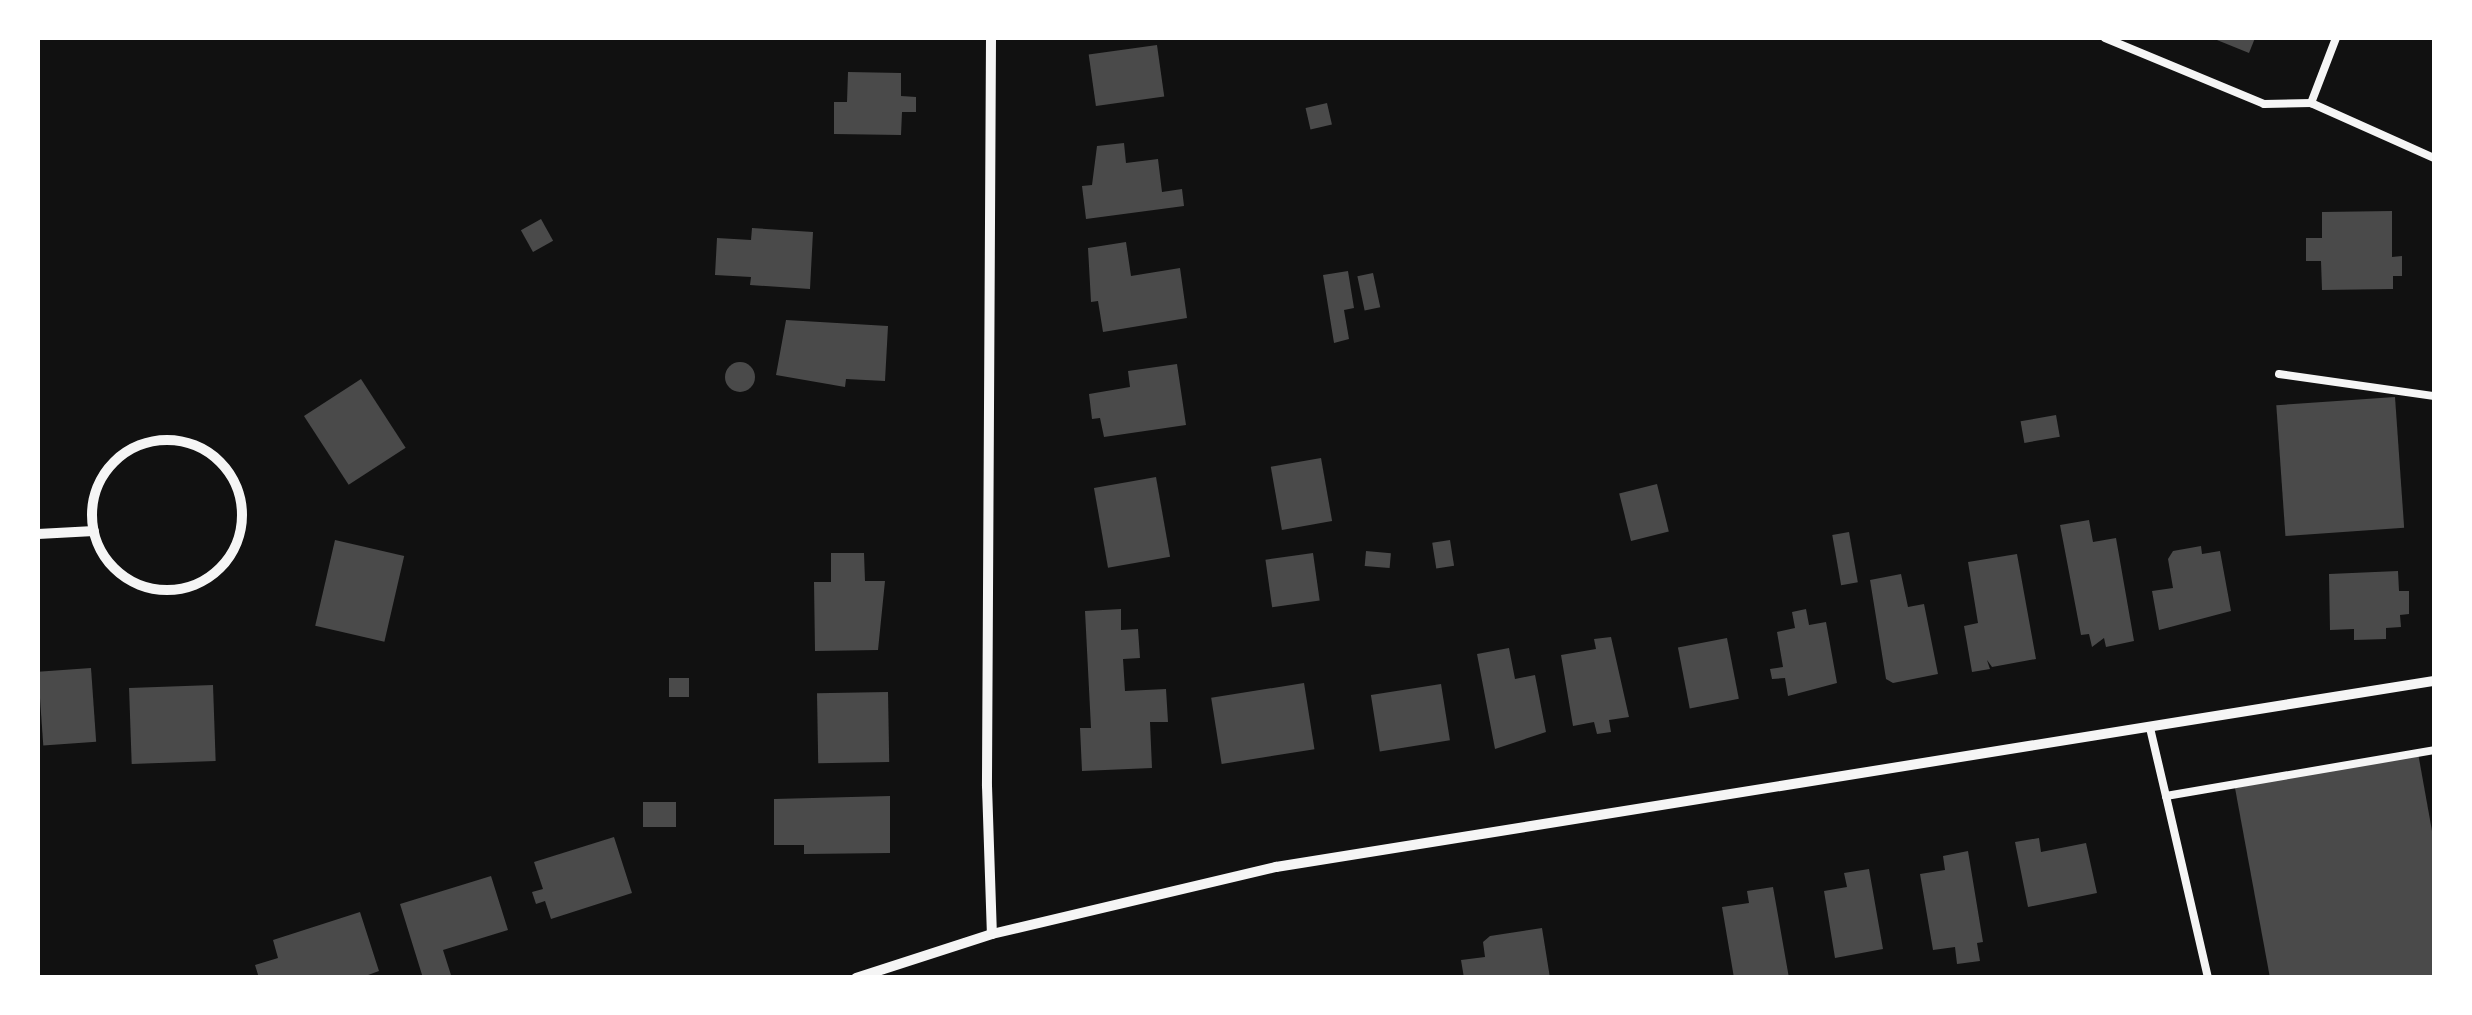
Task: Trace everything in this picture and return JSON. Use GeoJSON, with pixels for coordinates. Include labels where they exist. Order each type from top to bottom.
{"type":"FeatureCollection","features":[{"type":"Feature","properties":{"kind":"street"},"geometry":{"type":"LineString","coordinates":[[991,38],[987,786],[992,934]]}},
{"type":"Feature","properties":{"kind":"street"},"geometry":{"type":"LineString","coordinates":[[182,441],[205,450],[237,486],[240,535],[230,558],[190,588],[140,586],[119,573],[94,531],[100,482],[114,462],[146,444],[182,441]]}},
{"type":"Feature","properties":{"kind":"street"},"geometry":{"type":"LineString","coordinates":[[38,534],[94,531]]}},
{"type":"Feature","properties":{"kind":"street"},"geometry":{"type":"LineString","coordinates":[[856,978],[992,934],[1276,867],[2434,681]]}},
{"type":"Feature","properties":{"kind":"lane"},"geometry":{"type":"LineString","coordinates":[[2105,38],[2264,104],[2310,103],[2434,158]]}},
{"type":"Feature","properties":{"kind":"lane"},"geometry":{"type":"LineString","coordinates":[[2310,103],[2336,38]]}},
{"type":"Feature","properties":{"kind":"lane"},"geometry":{"type":"LineString","coordinates":[[2279,374],[2434,396]]}},
{"type":"Feature","properties":{"kind":"lane"},"geometry":{"type":"LineString","coordinates":[[2150,728],[2208,978]]}},
{"type":"Feature","properties":{"kind":"lane"},"geometry":{"type":"LineString","coordinates":[[2166,796],[2434,750]]}},
{"type":"Feature","properties":{"kind":"building"},"geometry":{"type":"Polygon","coordinates":[[[2212,38],[2255,38],[2249,53],[2212,38]]]}},
{"type":"Feature","properties":{"kind":"building"},"geometry":{"type":"Polygon","coordinates":[[[1157,45],[1164,96],[1096,106],[1089,55],[1157,45]]]}},
{"type":"Feature","properties":{"kind":"building"},"geometry":{"type":"Polygon","coordinates":[[[848,72],[901,73],[901,96],[916,97],[916,112],[902,112],[901,135],[834,134],[834,102],[847,102],[848,72]]]}},
{"type":"Feature","properties":{"kind":"building"},"geometry":{"type":"Polygon","coordinates":[[[1327,103],[1332,124],[1311,129],[1306,108],[1327,103]]]}},
{"type":"Feature","properties":{"kind":"building"},"geometry":{"type":"Polygon","coordinates":[[[1124,143],[1126,163],[1158,159],[1162,192],[1182,189],[1184,206],[1086,219],[1082,186],[1092,185],[1097,146],[1124,143]]]}},
{"type":"Feature","properties":{"kind":"building"},"geometry":{"type":"Polygon","coordinates":[[[2392,211],[2392,257],[2402,256],[2402,276],[2393,276],[2393,289],[2322,290],[2321,261],[2306,261],[2306,238],[2322,238],[2322,212],[2392,211]]]}},
{"type":"Feature","properties":{"kind":"building"},"geometry":{"type":"Polygon","coordinates":[[[541,219],[553,241],[533,252],[521,230],[541,219]]]}},
{"type":"Feature","properties":{"kind":"building"},"geometry":{"type":"Polygon","coordinates":[[[752,228],[813,232],[810,289],[750,285],[751,277],[715,275],[717,238],[751,240],[752,228]]]}},
{"type":"Feature","properties":{"kind":"building"},"geometry":{"type":"Polygon","coordinates":[[[1126,242],[1131,276],[1180,268],[1187,318],[1103,332],[1098,301],[1091,302],[1088,248],[1126,242]]]}},
{"type":"Feature","properties":{"kind":"building"},"geometry":{"type":"Polygon","coordinates":[[[1348,271],[1354,308],[1344,310],[1349,339],[1334,343],[1323,275],[1348,271]]]}},
{"type":"Feature","properties":{"kind":"building"},"geometry":{"type":"Polygon","coordinates":[[[1373,273],[1380,307],[1365,311],[1357,276],[1373,273]]]}},
{"type":"Feature","properties":{"kind":"building"},"geometry":{"type":"Polygon","coordinates":[[[786,320],[888,326],[885,381],[846,379],[845,387],[776,375],[786,320]]]}},
{"type":"Feature","properties":{"kind":"building"},"geometry":{"type":"Polygon","coordinates":[[[740,362],[751,366],[755,377],[751,388],[740,392],[729,388],[725,377],[729,366],[740,362]]]}},
{"type":"Feature","properties":{"kind":"building"},"geometry":{"type":"Polygon","coordinates":[[[1177,364],[1186,425],[1104,437],[1100,418],[1092,419],[1089,394],[1130,387],[1128,371],[1177,364]]]}},
{"type":"Feature","properties":{"kind":"building"},"geometry":{"type":"Polygon","coordinates":[[[361,379],[406,448],[349,485],[304,416],[361,379]]]}},
{"type":"Feature","properties":{"kind":"building"},"geometry":{"type":"Polygon","coordinates":[[[2395,397],[2404,528],[2285,536],[2276,405],[2395,397]]]}},
{"type":"Feature","properties":{"kind":"building"},"geometry":{"type":"Polygon","coordinates":[[[2056,415],[2060,437],[2024,443],[2021,421],[2056,415]]]}},
{"type":"Feature","properties":{"kind":"building"},"geometry":{"type":"Polygon","coordinates":[[[1321,458],[1332,521],[1282,530],[1271,467],[1321,458]]]}},
{"type":"Feature","properties":{"kind":"building"},"geometry":{"type":"Polygon","coordinates":[[[1156,477],[1170,557],[1108,568],[1094,488],[1156,477]]]}},
{"type":"Feature","properties":{"kind":"building"},"geometry":{"type":"Polygon","coordinates":[[[1657,484],[1669,532],[1631,541],[1619,493],[1657,484]]]}},
{"type":"Feature","properties":{"kind":"building"},"geometry":{"type":"Polygon","coordinates":[[[2089,520],[2093,542],[2116,538],[2134,641],[2106,647],[2104,638],[2092,647],[2089,634],[2081,635],[2060,525],[2089,520]]]}},
{"type":"Feature","properties":{"kind":"building"},"geometry":{"type":"Polygon","coordinates":[[[1849,532],[1858,582],[1841,585],[1832,535],[1849,532]]]}},
{"type":"Feature","properties":{"kind":"building"},"geometry":{"type":"Polygon","coordinates":[[[335,540],[404,556],[384,642],[315,626],[335,540]]]}},
{"type":"Feature","properties":{"kind":"building"},"geometry":{"type":"Polygon","coordinates":[[[1450,540],[1454,566],[1436,568],[1432,543],[1450,540]]]}},
{"type":"Feature","properties":{"kind":"building"},"geometry":{"type":"Polygon","coordinates":[[[2201,546],[2202,554],[2220,551],[2231,611],[2159,630],[2152,591],[2173,588],[2168,559],[2173,551],[2201,546]]]}},
{"type":"Feature","properties":{"kind":"building"},"geometry":{"type":"Polygon","coordinates":[[[1366,551],[1391,553],[1390,568],[1365,566],[1366,551]]]}},
{"type":"Feature","properties":{"kind":"building"},"geometry":{"type":"Polygon","coordinates":[[[831,553],[864,553],[865,581],[885,581],[878,650],[815,651],[814,582],[831,582],[831,553]]]}},
{"type":"Feature","properties":{"kind":"building"},"geometry":{"type":"Polygon","coordinates":[[[1313,553],[1320,601],[1272,607],[1265,560],[1313,553]]]}},
{"type":"Feature","properties":{"kind":"building"},"geometry":{"type":"Polygon","coordinates":[[[2017,554],[2036,659],[1992,667],[1987,660],[1990,669],[1972,672],[1964,626],[1978,623],[1968,562],[2017,554]]]}},
{"type":"Feature","properties":{"kind":"building"},"geometry":{"type":"Polygon","coordinates":[[[2398,571],[2399,591],[2409,591],[2409,614],[2400,615],[2401,627],[2386,628],[2386,639],[2354,640],[2354,629],[2330,630],[2329,574],[2398,571]]]}},
{"type":"Feature","properties":{"kind":"building"},"geometry":{"type":"Polygon","coordinates":[[[1901,574],[1908,607],[1924,604],[1938,674],[1893,683],[1886,679],[1870,580],[1901,574]]]}},
{"type":"Feature","properties":{"kind":"building"},"geometry":{"type":"Polygon","coordinates":[[[1121,609],[1121,630],[1138,629],[1140,658],[1123,659],[1125,691],[1166,689],[1168,722],[1150,722],[1152,768],[1082,771],[1080,728],[1091,728],[1085,611],[1121,609]]]}},
{"type":"Feature","properties":{"kind":"building"},"geometry":{"type":"Polygon","coordinates":[[[1806,609],[1809,625],[1826,622],[1837,683],[1788,696],[1785,678],[1772,679],[1770,669],[1783,667],[1777,632],[1795,628],[1792,612],[1806,609]]]}},
{"type":"Feature","properties":{"kind":"building"},"geometry":{"type":"Polygon","coordinates":[[[1611,637],[1629,717],[1609,720],[1611,732],[1597,734],[1594,722],[1573,726],[1561,655],[1596,649],[1594,639],[1611,637]]]}},
{"type":"Feature","properties":{"kind":"building"},"geometry":{"type":"Polygon","coordinates":[[[1727,638],[1739,699],[1690,708],[1678,648],[1727,638]]]}},
{"type":"Feature","properties":{"kind":"building"},"geometry":{"type":"Polygon","coordinates":[[[1509,648],[1515,679],[1535,675],[1546,732],[1495,749],[1477,654],[1509,648]]]}},
{"type":"Feature","properties":{"kind":"building"},"geometry":{"type":"Polygon","coordinates":[[[91,668],[96,742],[43,746],[38,672],[91,668]]]}},
{"type":"Feature","properties":{"kind":"building"},"geometry":{"type":"Polygon","coordinates":[[[669,678],[689,678],[689,697],[669,697],[669,678]]]}},
{"type":"Feature","properties":{"kind":"building"},"geometry":{"type":"Polygon","coordinates":[[[1304,683],[1314,749],[1222,764],[1211,698],[1304,683]]]}},
{"type":"Feature","properties":{"kind":"building"},"geometry":{"type":"Polygon","coordinates":[[[1441,684],[1450,740],[1380,751],[1371,695],[1441,684]]]}},
{"type":"Feature","properties":{"kind":"building"},"geometry":{"type":"Polygon","coordinates":[[[213,685],[216,761],[132,764],[129,688],[213,685]]]}},
{"type":"Feature","properties":{"kind":"building"},"geometry":{"type":"Polygon","coordinates":[[[888,692],[889,762],[818,763],[817,693],[888,692]]]}},
{"type":"Feature","properties":{"kind":"building"},"geometry":{"type":"Polygon","coordinates":[[[2418,753],[2434,842],[2434,978],[2270,978],[2235,788],[2418,753]]]}},
{"type":"Feature","properties":{"kind":"building"},"geometry":{"type":"Polygon","coordinates":[[[890,796],[890,853],[804,854],[804,845],[774,845],[774,799],[890,796]]]}},
{"type":"Feature","properties":{"kind":"building"},"geometry":{"type":"Polygon","coordinates":[[[643,802],[676,802],[676,827],[643,827],[643,802]]]}},
{"type":"Feature","properties":{"kind":"building"},"geometry":{"type":"Polygon","coordinates":[[[614,837],[632,893],[551,919],[545,901],[536,904],[532,892],[543,889],[534,862],[614,837]]]}},
{"type":"Feature","properties":{"kind":"building"},"geometry":{"type":"Polygon","coordinates":[[[2039,838],[2041,852],[2086,843],[2097,893],[2028,907],[2015,842],[2039,838]]]}},
{"type":"Feature","properties":{"kind":"building"},"geometry":{"type":"Polygon","coordinates":[[[1968,851],[1983,942],[1977,943],[1980,961],[1957,964],[1955,947],[1933,950],[1920,874],[1945,870],[1943,856],[1968,851]]]}},
{"type":"Feature","properties":{"kind":"building"},"geometry":{"type":"Polygon","coordinates":[[[1869,869],[1883,949],[1835,958],[1824,891],[1847,887],[1844,873],[1869,869]]]}},
{"type":"Feature","properties":{"kind":"building"},"geometry":{"type":"Polygon","coordinates":[[[491,876],[508,930],[443,950],[451,975],[423,978],[400,904],[491,876]]]}},
{"type":"Feature","properties":{"kind":"building"},"geometry":{"type":"Polygon","coordinates":[[[1773,887],[1789,978],[1734,978],[1722,907],[1749,903],[1747,891],[1773,887]]]}},
{"type":"Feature","properties":{"kind":"building"},"geometry":{"type":"Polygon","coordinates":[[[360,912],[379,971],[360,978],[259,978],[255,965],[278,958],[273,940],[360,912]]]}},
{"type":"Feature","properties":{"kind":"building"},"geometry":{"type":"Polygon","coordinates":[[[1542,928],[1550,978],[1464,978],[1461,960],[1485,957],[1483,942],[1490,936],[1542,928]]]}}]}
